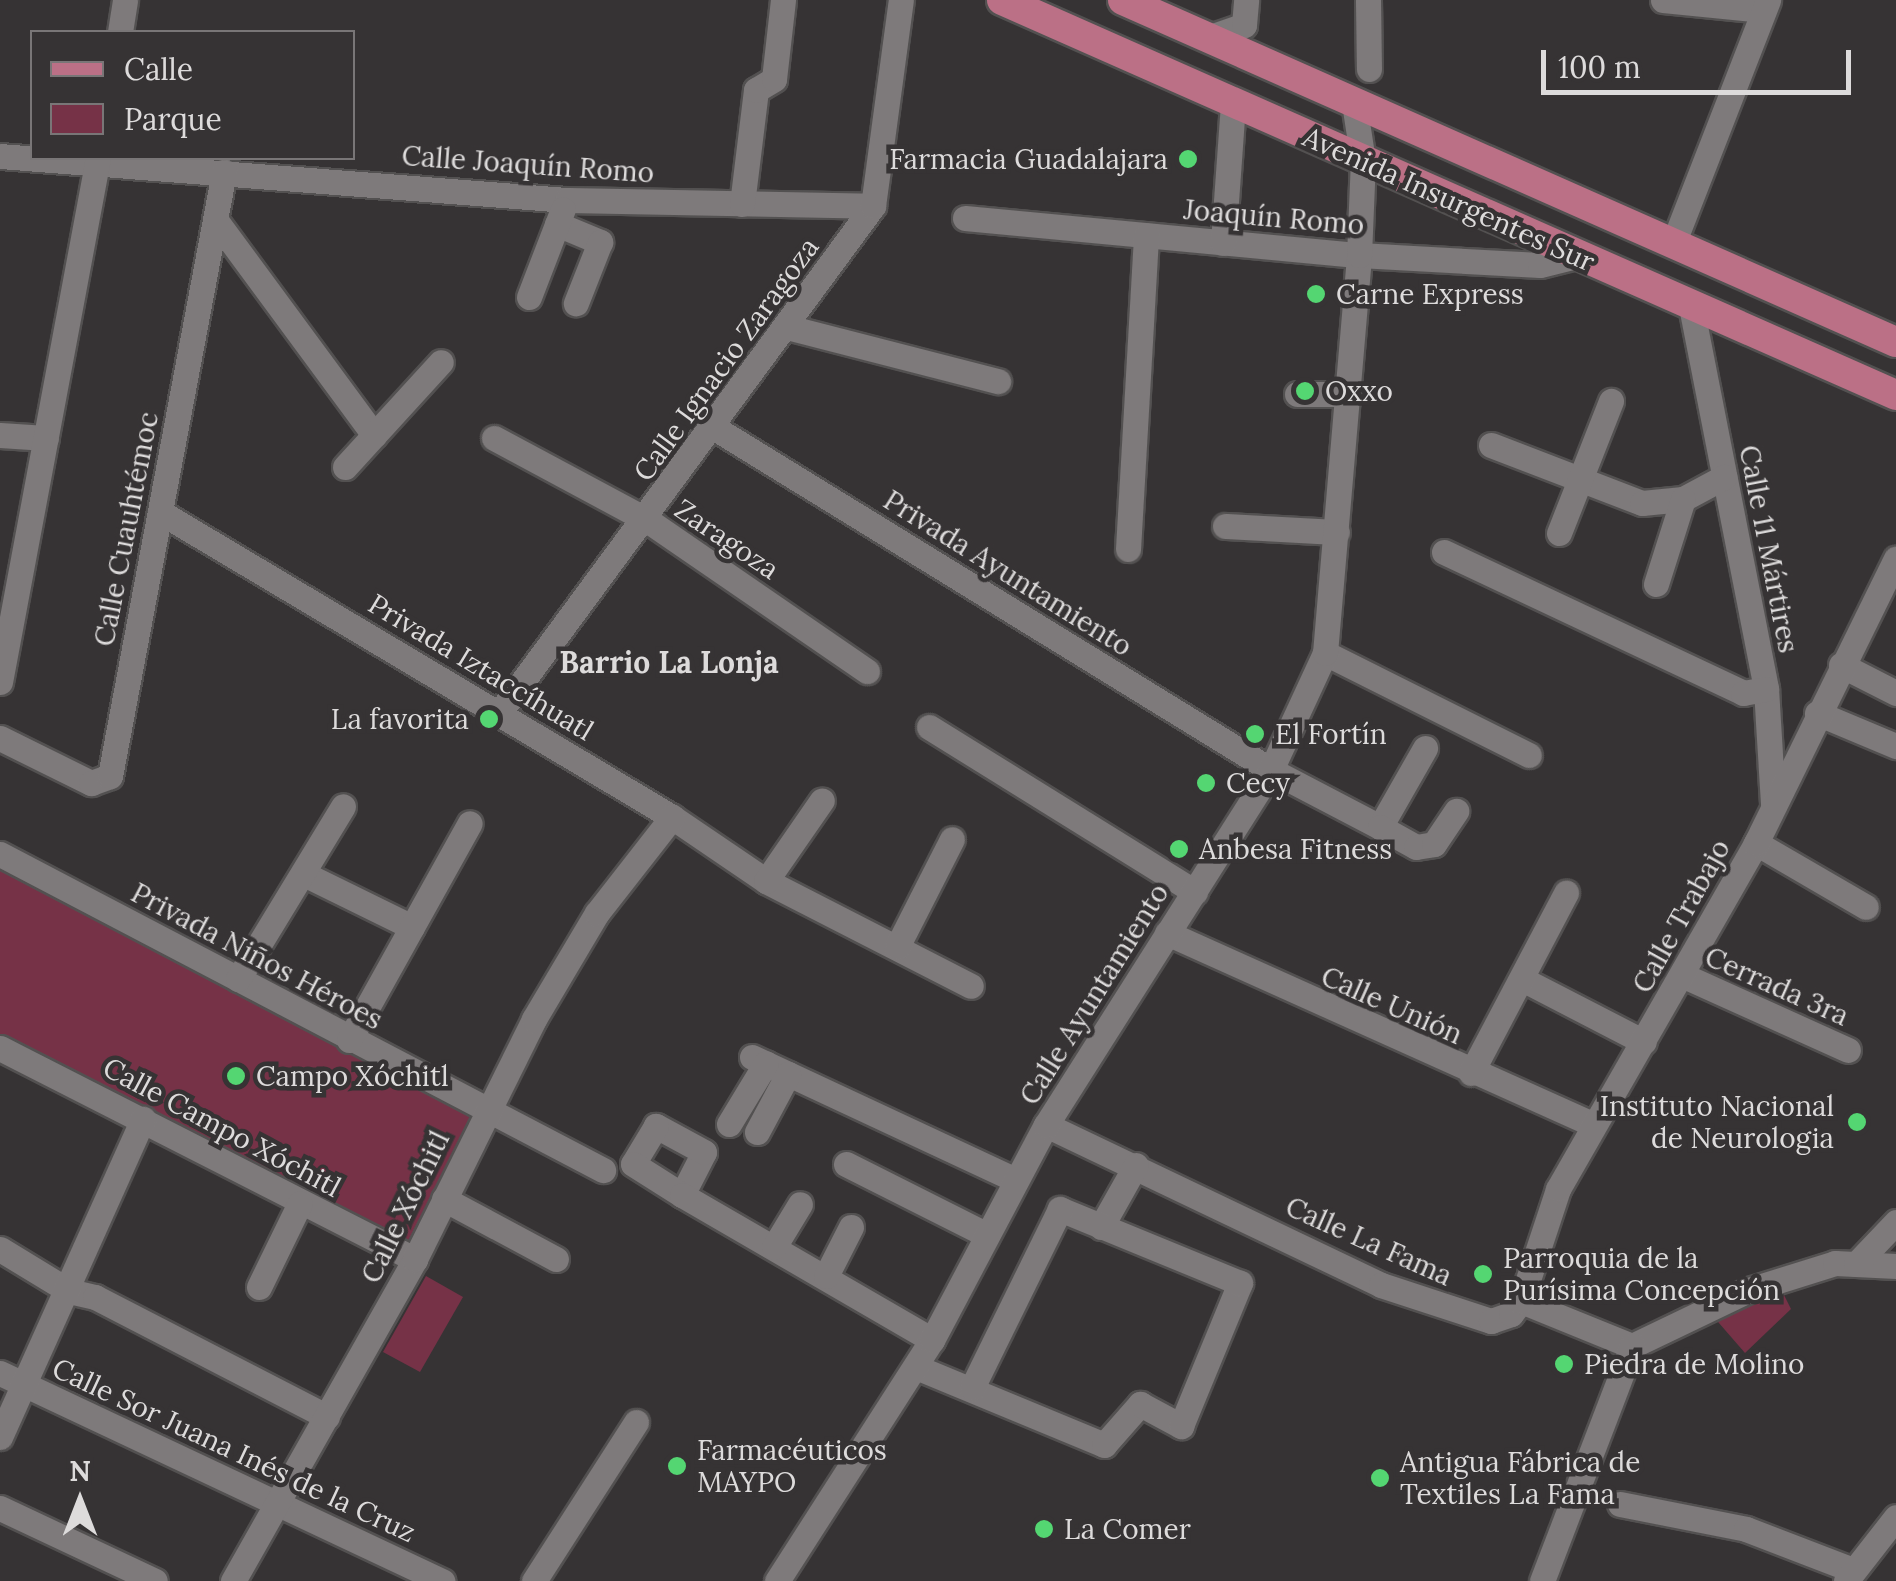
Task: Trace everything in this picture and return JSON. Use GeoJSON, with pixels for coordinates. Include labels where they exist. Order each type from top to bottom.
{"type":"FeatureCollection","features":[{"type":"Feature","properties":{"kind":"main road","name":"Avenida Insurgentes Sur"},"geometry":{"type":"LineString","coordinates":[[1002,0],[1896,395]]}},
{"type":"Feature","properties":{"kind":"main road","name":"Avenida Insurgentes Sur"},"geometry":{"type":"LineString","coordinates":[[1123,0],[1896,342]]}},
{"type":"Feature","properties":{"kind":"street"},"geometry":{"type":"LineString","coordinates":[[120,30],[126,0]]}},
{"type":"Feature","properties":{"kind":"street"},"geometry":{"type":"LineString","coordinates":[[742,204],[756,90],[774,79],[783,0]]}},
{"type":"Feature","properties":{"kind":"street","name":"Calle Ignacio Zaragoza"},"geometry":{"type":"LineString","coordinates":[[500,712],[647,520],[873,206],[901,0]]}},
{"type":"Feature","properties":{"kind":"street"},"geometry":{"type":"LineString","coordinates":[[1207,38],[1244,25],[1246,0]]}},
{"type":"Feature","properties":{"kind":"street"},"geometry":{"type":"LineString","coordinates":[[1368,0],[1369,68]]}},
{"type":"Feature","properties":{"kind":"street"},"geometry":{"type":"LineString","coordinates":[[1663,0],[1766,5],[1672,244]]}},
{"type":"Feature","properties":{"kind":"street"},"geometry":{"type":"LineString","coordinates":[[1223,242],[1233,103]]}},
{"type":"Feature","properties":{"kind":"street","name":"Calle Ayuntamiento"},"geometry":{"type":"LineString","coordinates":[[778,1581],[932,1340],[1046,1124],[1271,770],[1325,653],[1337,532],[1344,394],[1359,254],[1363,160],[1354,103]]}},
{"type":"Feature","properties":{"kind":"street","name":"Calle Joaquín Romo"},"geometry":{"type":"LineString","coordinates":[[0,156],[30,157]]}},
{"type":"Feature","properties":{"kind":"street"},"geometry":{"type":"LineString","coordinates":[[0,682],[98,160]]}},
{"type":"Feature","properties":{"kind":"street","name":"Calle Joaquín Romo"},"geometry":{"type":"LineString","coordinates":[[98,160],[562,212],[742,204],[873,206]]}},
{"type":"Feature","properties":{"kind":"street","name":"Calle Cuauhtémoc"},"geometry":{"type":"LineString","coordinates":[[0,738],[91,783],[110,776],[224,172]]}},
{"type":"Feature","properties":{"kind":"street"},"geometry":{"type":"LineString","coordinates":[[529,297],[562,212],[600,242],[576,303]]}},
{"type":"Feature","properties":{"kind":"street","name":"Joaquín Romo"},"geometry":{"type":"LineString","coordinates":[[965,218],[1359,254],[1540,264],[1578,256]]}},
{"type":"Feature","properties":{"kind":"street"},"geometry":{"type":"LineString","coordinates":[[216,222],[374,435]]}},
{"type":"Feature","properties":{"kind":"street"},"geometry":{"type":"LineString","coordinates":[[1128,550],[1146,236]]}},
{"type":"Feature","properties":{"kind":"street","name":"Calle 11 Mártires"},"geometry":{"type":"LineString","coordinates":[[1692,306],[1766,689],[1773,804]]}},
{"type":"Feature","properties":{"kind":"street"},"geometry":{"type":"LineString","coordinates":[[787,327],[998,381]]}},
{"type":"Feature","properties":{"kind":"street"},"geometry":{"type":"LineString","coordinates":[[345,468],[441,362]]}},
{"type":"Feature","properties":{"kind":"street"},"geometry":{"type":"LineString","coordinates":[[1297,394],[1344,394]]}},
{"type":"Feature","properties":{"kind":"street"},"geometry":{"type":"LineString","coordinates":[[1560,533],[1611,401]]}},
{"type":"Feature","properties":{"kind":"street","name":"Privada Ayuntamiento"},"geometry":{"type":"LineString","coordinates":[[712,427],[1271,770],[1416,847],[1434,844],[1456,811]]}},
{"type":"Feature","properties":{"kind":"street"},"geometry":{"type":"LineString","coordinates":[[0,435],[46,438]]}},
{"type":"Feature","properties":{"kind":"street","name":"Zaragoza"},"geometry":{"type":"LineString","coordinates":[[494,438],[647,520],[867,670]]}},
{"type":"Feature","properties":{"kind":"street"},"geometry":{"type":"LineString","coordinates":[[1492,446],[1642,504],[1683,499],[1724,477]]}},
{"type":"Feature","properties":{"kind":"street"},"geometry":{"type":"LineString","coordinates":[[1656,584],[1683,499]]}},
{"type":"Feature","properties":{"kind":"street","name":"Privada Iztaccíhuatl"},"geometry":{"type":"LineString","coordinates":[[160,512],[500,712],[672,817],[766,881],[971,986]]}},
{"type":"Feature","properties":{"kind":"street"},"geometry":{"type":"LineString","coordinates":[[1225,526],[1337,532]]}},
{"type":"Feature","properties":{"kind":"street"},"geometry":{"type":"LineString","coordinates":[[1444,552],[1743,692],[1766,689]]}},
{"type":"Feature","properties":{"kind":"street","name":"Calle Trabajo"},"geometry":{"type":"LineString","coordinates":[[1521,1301],[1545,1220],[1594,1125],[1756,843],[1896,559]]}},
{"type":"Feature","properties":{"kind":"street"},"geometry":{"type":"LineString","coordinates":[[1325,653],[1529,755]]}},
{"type":"Feature","properties":{"kind":"street"},"geometry":{"type":"LineString","coordinates":[[1841,666],[1896,694]]}},
{"type":"Feature","properties":{"kind":"street"},"geometry":{"type":"LineString","coordinates":[[1817,713],[1896,746]]}},
{"type":"Feature","properties":{"kind":"street"},"geometry":{"type":"LineString","coordinates":[[929,727],[1194,892]]}},
{"type":"Feature","properties":{"kind":"street"},"geometry":{"type":"LineString","coordinates":[[1380,828],[1424,748]]}},
{"type":"Feature","properties":{"kind":"street"},"geometry":{"type":"LineString","coordinates":[[766,881],[822,800]]}},
{"type":"Feature","properties":{"kind":"street"},"geometry":{"type":"LineString","coordinates":[[238,979],[306,875],[343,806]]}},
{"type":"Feature","properties":{"kind":"street","name":"Calle Xóchitl"},"geometry":{"type":"LineString","coordinates":[[233,1581],[274,1503],[416,1260],[484,1113],[597,913],[672,817]]}},
{"type":"Feature","properties":{"kind":"street"},"geometry":{"type":"LineString","coordinates":[[348,1040],[470,822]]}},
{"type":"Feature","properties":{"kind":"street"},"geometry":{"type":"LineString","coordinates":[[897,947],[952,840]]}},
{"type":"Feature","properties":{"kind":"street"},"geometry":{"type":"LineString","coordinates":[[1756,843],[1866,907]]}},
{"type":"Feature","properties":{"kind":"street","name":"Privada Niños Héroes"},"geometry":{"type":"LineString","coordinates":[[0,854],[484,1113],[603,1170]]}},
{"type":"Feature","properties":{"kind":"street"},"geometry":{"type":"LineString","coordinates":[[306,875],[412,927]]}},
{"type":"Feature","properties":{"kind":"street"},"geometry":{"type":"LineString","coordinates":[[1470,1073],[1566,893]]}},
{"type":"Feature","properties":{"kind":"street","name":"Calle Unión"},"geometry":{"type":"LineString","coordinates":[[1168,933],[1470,1073],[1594,1125]]}},
{"type":"Feature","properties":{"kind":"street","name":"Cerrada 3ra"},"geometry":{"type":"LineString","coordinates":[[1682,975],[1848,1050]]}},
{"type":"Feature","properties":{"kind":"street"},"geometry":{"type":"LineString","coordinates":[[1522,980],[1644,1042]]}},
{"type":"Feature","properties":{"kind":"street","name":"Calle Campo Xóchitl"},"geometry":{"type":"LineString","coordinates":[[0,1048],[416,1260]]}},
{"type":"Feature","properties":{"kind":"street"},"geometry":{"type":"LineString","coordinates":[[728,1124],[769,1065]]}},
{"type":"Feature","properties":{"kind":"street"},"geometry":{"type":"LineString","coordinates":[[757,1132],[769,1065]]}},
{"type":"Feature","properties":{"kind":"street"},"geometry":{"type":"LineString","coordinates":[[769,1065],[1016,1180]]}},
{"type":"Feature","properties":{"kind":"street"},"geometry":{"type":"LineString","coordinates":[[0,1437],[69,1291],[143,1119]]}},
{"type":"Feature","properties":{"kind":"street","name":"Calle La Fama"},"geometry":{"type":"LineString","coordinates":[[1046,1124],[1381,1285],[1491,1320],[1510,1314],[1521,1301]]}},
{"type":"Feature","properties":{"kind":"street"},"geometry":{"type":"LineString","coordinates":[[846,1164],[987,1236]]}},
{"type":"Feature","properties":{"kind":"street"},"geometry":{"type":"LineString","coordinates":[[1101,1227],[1136,1165]]}},
{"type":"Feature","properties":{"kind":"street"},"geometry":{"type":"LineString","coordinates":[[682,1195],[932,1340]]}},
{"type":"Feature","properties":{"kind":"street"},"geometry":{"type":"LineString","coordinates":[[444,1200],[556,1259]]}},
{"type":"Feature","properties":{"kind":"street"},"geometry":{"type":"LineString","coordinates":[[259,1286],[300,1203]]}},
{"type":"Feature","properties":{"kind":"street"},"geometry":{"type":"LineString","coordinates":[[774,1248],[800,1204]]}},
{"type":"Feature","properties":{"kind":"street"},"geometry":{"type":"LineString","coordinates":[[916,1366],[1104,1445],[1140,1404],[1182,1426],[1240,1283],[1060,1209],[972,1388]]}},
{"type":"Feature","properties":{"kind":"street"},"geometry":{"type":"LineString","coordinates":[[1856,1264],[1896,1222]]}},
{"type":"Feature","properties":{"kind":"street"},"geometry":{"type":"LineString","coordinates":[[826,1276],[852,1227]]}},
{"type":"Feature","properties":{"kind":"street"},"geometry":{"type":"LineString","coordinates":[[0,1248],[69,1291],[95,1297],[327,1417]]}},
{"type":"Feature","properties":{"kind":"street"},"geometry":{"type":"LineString","coordinates":[[1542,1581],[1632,1346],[1749,1290],[1836,1263],[1896,1266]]}},
{"type":"Feature","properties":{"kind":"street"},"geometry":{"type":"LineString","coordinates":[[1521,1301],[1632,1346]]}},
{"type":"Feature","properties":{"kind":"street","name":"Calle Sor Juana Inés de la Cruz"},"geometry":{"type":"LineString","coordinates":[[0,1373],[443,1581]]}},
{"type":"Feature","properties":{"kind":"street"},"geometry":{"type":"LineString","coordinates":[[534,1581],[636,1422]]}},
{"type":"Feature","properties":{"kind":"street"},"geometry":{"type":"LineString","coordinates":[[1620,1504],[1746,1528],[1849,1575],[1896,1517]]}},
{"type":"Feature","properties":{"kind":"street"},"geometry":{"type":"LineString","coordinates":[[0,1508],[155,1581]]}},
{"type":"Feature","properties":{"kind":"green space","name":"Campo Xóchitl"},"geometry":{"type":"Polygon","coordinates":[[[0,866],[471,1116],[405,1248],[0,1036],[0,866]]]}},
{"type":"Feature","properties":{"kind":"green space"},"geometry":{"type":"Polygon","coordinates":[[[426,1276],[463,1297],[420,1372],[383,1352],[426,1276]]]}},
{"type":"Feature","properties":{"kind":"green space"},"geometry":{"type":"Polygon","coordinates":[[[1780,1287],[1791,1309],[1745,1353],[1712,1315],[1780,1287]]]}},
{"type":"Feature","properties":{"kind":"place","name":"Farmacia Guadalajara"},"geometry":{"type":"Point","coordinates":[1188,159]}},
{"type":"Feature","properties":{"kind":"place","name":"Carne Express"},"geometry":{"type":"Point","coordinates":[1316,294]}},
{"type":"Feature","properties":{"kind":"place","name":"Oxxo"},"geometry":{"type":"Point","coordinates":[1305,391]}},
{"type":"Feature","properties":{"kind":"place","name":"La favorita"},"geometry":{"type":"Point","coordinates":[489,719]}},
{"type":"Feature","properties":{"kind":"place","name":"El Fortín"},"geometry":{"type":"Point","coordinates":[1255,734]}},
{"type":"Feature","properties":{"kind":"place","name":"Cecy"},"geometry":{"type":"Point","coordinates":[1206,783]}},
{"type":"Feature","properties":{"kind":"place","name":"Anbesa Fitness"},"geometry":{"type":"Point","coordinates":[1179,849]}},
{"type":"Feature","properties":{"kind":"place","name":"Campo Xóchitl"},"geometry":{"type":"Point","coordinates":[236,1076]}},
{"type":"Feature","properties":{"kind":"place","name":"Instituto Nacional de Neurologia"},"geometry":{"type":"Point","coordinates":[1857,1122]}},
{"type":"Feature","properties":{"kind":"place","name":"Parroquia de la Purísima Concepción"},"geometry":{"type":"Point","coordinates":[1483,1274]}},
{"type":"Feature","properties":{"kind":"place","name":"Piedra de Molino"},"geometry":{"type":"Point","coordinates":[1564,1364]}},
{"type":"Feature","properties":{"kind":"place","name":"Farmacéuticos MAYPO"},"geometry":{"type":"Point","coordinates":[677,1466]}},
{"type":"Feature","properties":{"kind":"place","name":"Antigua Fábrica de Textiles La Fama"},"geometry":{"type":"Point","coordinates":[1380,1478]}},
{"type":"Feature","properties":{"kind":"place","name":"La Comer"},"geometry":{"type":"Point","coordinates":[1044,1529]}},
{"type":"Feature","properties":{"kind":"district","name":"Barrio La Lonja"},"geometry":{"type":"Point","coordinates":[669,662]}}]}
